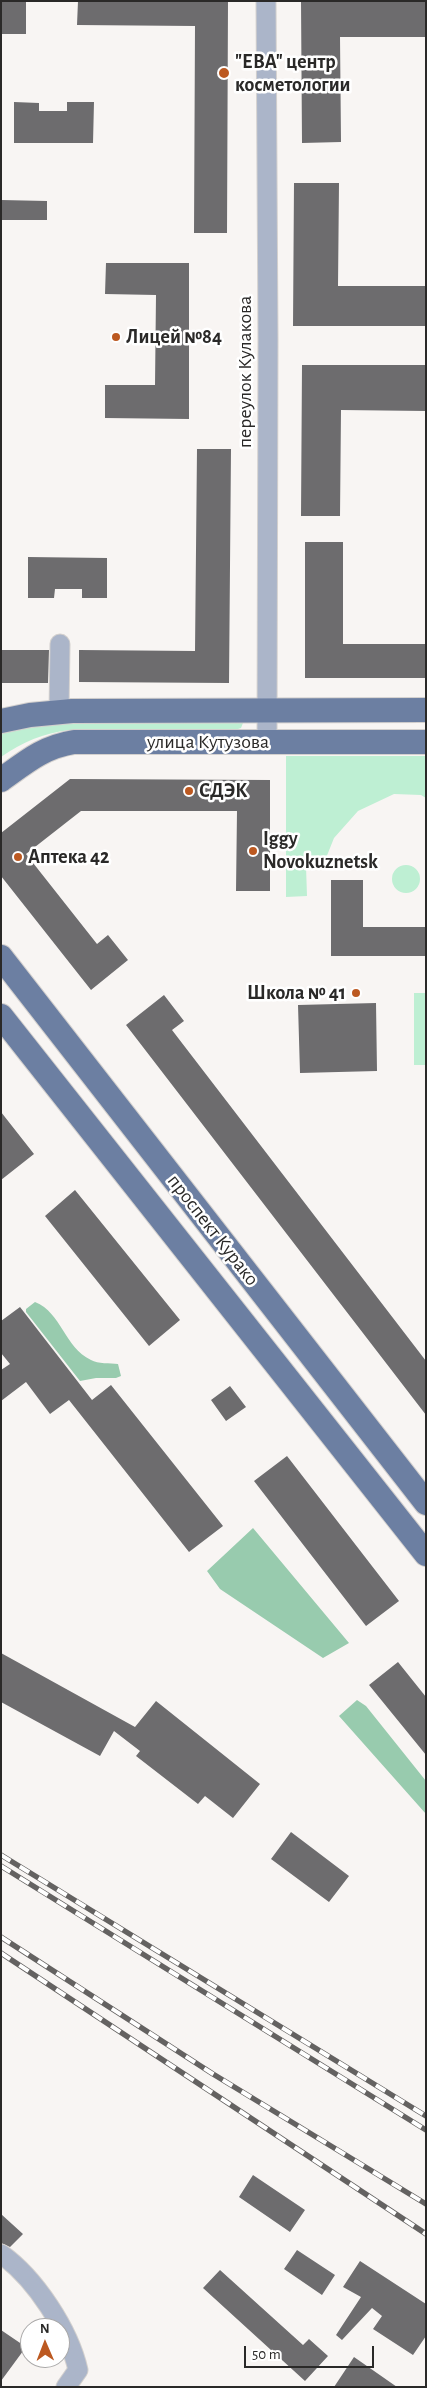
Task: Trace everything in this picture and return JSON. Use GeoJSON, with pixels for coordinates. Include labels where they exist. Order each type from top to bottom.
{"type":"FeatureCollection","features":[{"type":"Feature","properties":{"kind":"main road","name":"улица Кутузова"},"geometry":{"type":"LineString","coordinates":[[1,721],[59,712],[426,710]]}},
{"type":"Feature","properties":{"kind":"main road","name":"улица Кутузова"},"geometry":{"type":"LineString","coordinates":[[1,780],[40,752],[55,745],[74,742],[426,742]]}},
{"type":"Feature","properties":{"kind":"main road","name":"проспект Курако"},"geometry":{"type":"LineString","coordinates":[[1,957],[426,1504]]}},
{"type":"Feature","properties":{"kind":"main road","name":"проспект Курако"},"geometry":{"type":"LineString","coordinates":[[1,1016],[426,1554]]}},
{"type":"Feature","properties":{"kind":"street","name":"переулок Кулакова"},"geometry":{"type":"LineString","coordinates":[[266,1],[268,294],[267,742]]}},
{"type":"Feature","properties":{"kind":"street"},"geometry":{"type":"LineString","coordinates":[[59,712],[60,644]]}},
{"type":"Feature","properties":{"kind":"street"},"geometry":{"type":"LineString","coordinates":[[1,2254],[14,2263],[50,2309],[74,2352],[78,2370],[66,2387]]}},
{"type":"Feature","properties":{"kind":"green space"},"geometry":{"type":"Polygon","coordinates":[[[241,719],[243,723],[241,728],[238,729],[60,731],[34,739],[1,757],[1,730],[21,724],[241,719]]]}},
{"type":"Feature","properties":{"kind":"green space"},"geometry":{"type":"Polygon","coordinates":[[[286,756],[426,756],[426,798],[421,795],[394,794],[358,811],[334,838],[326,858],[316,865],[306,866],[307,896],[286,897],[286,756]]]}},
{"type":"Feature","properties":{"kind":"green space"},"geometry":{"type":"Polygon","coordinates":[[[406,865],[416,869],[420,879],[416,889],[406,893],[396,889],[392,879],[396,869],[406,865]]]}},
{"type":"Feature","properties":{"kind":"green space"},"geometry":{"type":"Polygon","coordinates":[[[414,993],[426,993],[426,1065],[414,1065],[414,993]]]}},
{"type":"Feature","properties":{"kind":"green space"},"geometry":{"type":"Polygon","coordinates":[[[35,1302],[51,1314],[82,1354],[97,1362],[118,1364],[121,1376],[80,1381],[26,1312],[26,1309],[35,1302]]]}},
{"type":"Feature","properties":{"kind":"green space"},"geometry":{"type":"Polygon","coordinates":[[[253,1528],[349,1643],[323,1658],[220,1589],[207,1571],[253,1528]]]}},
{"type":"Feature","properties":{"kind":"green space"},"geometry":{"type":"Polygon","coordinates":[[[357,1700],[366,1706],[426,1781],[426,1814],[339,1716],[357,1700]]]}},
{"type":"Feature","properties":{"kind":"building"},"geometry":{"type":"Polygon","coordinates":[[[1,1],[26,1],[26,34],[1,34],[1,1]]]}},
{"type":"Feature","properties":{"kind":"building"},"geometry":{"type":"Polygon","coordinates":[[[78,1],[228,1],[227,233],[194,233],[195,26],[77,25],[78,1]]]}},
{"type":"Feature","properties":{"kind":"building"},"geometry":{"type":"Polygon","coordinates":[[[301,1],[426,1],[426,37],[340,37],[341,142],[302,143],[301,1]]]}},
{"type":"Feature","properties":{"kind":"building"},"geometry":{"type":"Polygon","coordinates":[[[14,102],[39,103],[39,111],[67,111],[67,102],[94,102],[93,143],[14,143],[14,102]]]}},
{"type":"Feature","properties":{"kind":"building"},"geometry":{"type":"Polygon","coordinates":[[[294,183],[339,183],[338,286],[426,286],[426,326],[293,326],[294,183]]]}},
{"type":"Feature","properties":{"kind":"building"},"geometry":{"type":"Polygon","coordinates":[[[1,200],[47,201],[47,220],[1,220],[1,200]]]}},
{"type":"Feature","properties":{"kind":"building","name":"Лицей №84"},"geometry":{"type":"Polygon","coordinates":[[[106,263],[189,263],[189,419],[105,418],[105,385],[155,385],[156,295],[105,294],[106,263]]]}},
{"type":"Feature","properties":{"kind":"building"},"geometry":{"type":"Polygon","coordinates":[[[302,365],[426,365],[426,411],[341,410],[340,516],[301,516],[302,365]]]}},
{"type":"Feature","properties":{"kind":"building"},"geometry":{"type":"Polygon","coordinates":[[[197,449],[231,449],[229,683],[79,682],[79,650],[195,651],[197,449]]]}},
{"type":"Feature","properties":{"kind":"building"},"geometry":{"type":"Polygon","coordinates":[[[305,542],[343,542],[343,644],[426,644],[426,678],[305,678],[305,542]]]}},
{"type":"Feature","properties":{"kind":"building"},"geometry":{"type":"Polygon","coordinates":[[[28,557],[107,558],[107,598],[82,598],[82,589],[55,589],[54,598],[28,598],[28,557]]]}},
{"type":"Feature","properties":{"kind":"building"},"geometry":{"type":"Polygon","coordinates":[[[1,650],[49,650],[48,683],[1,683],[1,650]]]}},
{"type":"Feature","properties":{"kind":"building"},"geometry":{"type":"Polygon","coordinates":[[[70,779],[270,780],[270,891],[236,891],[237,811],[81,811],[26,854],[97,944],[108,935],[128,960],[91,990],[1,876],[1,833],[70,779]]]}},
{"type":"Feature","properties":{"kind":"building"},"geometry":{"type":"Polygon","coordinates":[[[331,880],[363,880],[363,927],[426,927],[426,956],[331,956],[331,880]]]}},
{"type":"Feature","properties":{"kind":"building"},"geometry":{"type":"Polygon","coordinates":[[[164,995],[184,1021],[172,1030],[426,1361],[426,1415],[126,1025],[164,995]]]}},
{"type":"Feature","properties":{"kind":"building"},"geometry":{"type":"Polygon","coordinates":[[[376,1003],[377,1071],[300,1073],[298,1005],[376,1003]]]}},
{"type":"Feature","properties":{"kind":"building"},"geometry":{"type":"Polygon","coordinates":[[[1,1112],[34,1154],[1,1180],[1,1112]]]}},
{"type":"Feature","properties":{"kind":"building"},"geometry":{"type":"Polygon","coordinates":[[[75,1190],[180,1320],[149,1346],[45,1216],[75,1190]]]}},
{"type":"Feature","properties":{"kind":"building"},"geometry":{"type":"Polygon","coordinates":[[[20,1307],[92,1400],[111,1385],[223,1526],[189,1552],[69,1400],[50,1414],[26,1382],[1,1401],[1,1370],[10,1364],[1,1353],[1,1321],[20,1307]]]}},
{"type":"Feature","properties":{"kind":"building"},"geometry":{"type":"Polygon","coordinates":[[[230,1386],[246,1407],[226,1421],[211,1400],[230,1386]]]}},
{"type":"Feature","properties":{"kind":"building"},"geometry":{"type":"Polygon","coordinates":[[[287,1456],[399,1601],[366,1626],[254,1481],[287,1456]]]}},
{"type":"Feature","properties":{"kind":"building"},"geometry":{"type":"Polygon","coordinates":[[[1,1653],[135,1727],[156,1701],[260,1784],[233,1818],[205,1796],[198,1804],[136,1756],[140,1751],[114,1731],[100,1756],[1,1702],[1,1653]]]}},
{"type":"Feature","properties":{"kind":"building"},"geometry":{"type":"Polygon","coordinates":[[[398,1662],[426,1697],[426,1755],[369,1685],[398,1662]]]}},
{"type":"Feature","properties":{"kind":"building"},"geometry":{"type":"Polygon","coordinates":[[[291,1832],[349,1876],[329,1902],[271,1859],[291,1832]]]}},
{"type":"Feature","properties":{"kind":"building"},"geometry":{"type":"Polygon","coordinates":[[[253,2175],[305,2210],[290,2232],[239,2197],[253,2175]]]}},
{"type":"Feature","properties":{"kind":"building"},"geometry":{"type":"Polygon","coordinates":[[[1,2214],[23,2234],[10,2247],[1,2243],[1,2214]]]}},
{"type":"Feature","properties":{"kind":"building"},"geometry":{"type":"Polygon","coordinates":[[[297,2250],[335,2275],[322,2295],[284,2269],[297,2250]]]}},
{"type":"Feature","properties":{"kind":"building"},"geometry":{"type":"Polygon","coordinates":[[[360,2261],[426,2304],[426,2336],[413,2355],[373,2329],[382,2316],[372,2308],[342,2340],[336,2335],[361,2297],[343,2287],[360,2261]]]}},
{"type":"Feature","properties":{"kind":"building"},"geometry":{"type":"Polygon","coordinates":[[[220,2270],[303,2345],[309,2339],[328,2356],[305,2381],[203,2288],[220,2270]]]}},
{"type":"Feature","properties":{"kind":"building"},"geometry":{"type":"Polygon","coordinates":[[[1,2330],[20,2343],[20,2355],[1,2381],[1,2330]]]}},
{"type":"Feature","properties":{"kind":"building"},"geometry":{"type":"Polygon","coordinates":[[[354,2357],[397,2387],[334,2387],[354,2357]]]}},
{"type":"Feature","properties":{"kind":"railway"},"geometry":{"type":"LineString","coordinates":[[1,1855],[426,2116]]}},
{"type":"Feature","properties":{"kind":"railway"},"geometry":{"type":"LineString","coordinates":[[1,1866],[426,2130]]}},
{"type":"Feature","properties":{"kind":"railway"},"geometry":{"type":"LineString","coordinates":[[1,1937],[213,2074],[426,2204]]}},
{"type":"Feature","properties":{"kind":"railway"},"geometry":{"type":"LineString","coordinates":[[1,1953],[426,2234]]}},
{"type":"Feature","properties":{"kind":"place","name":"\"ЕВА\" центр косметологии"},"geometry":{"type":"Point","coordinates":[224,73]}},
{"type":"Feature","properties":{"kind":"place","name":"Лицей №84"},"geometry":{"type":"Point","coordinates":[116,337]}},
{"type":"Feature","properties":{"kind":"place","name":"СДЭК"},"geometry":{"type":"Point","coordinates":[189,791]}},
{"type":"Feature","properties":{"kind":"place","name":"Iggy Novokuznetsk"},"geometry":{"type":"Point","coordinates":[253,851]}},
{"type":"Feature","properties":{"kind":"place","name":"Аптека 42"},"geometry":{"type":"Point","coordinates":[18,857]}},
{"type":"Feature","properties":{"kind":"place","name":"Школа № 41"},"geometry":{"type":"Point","coordinates":[356,993]}}]}
